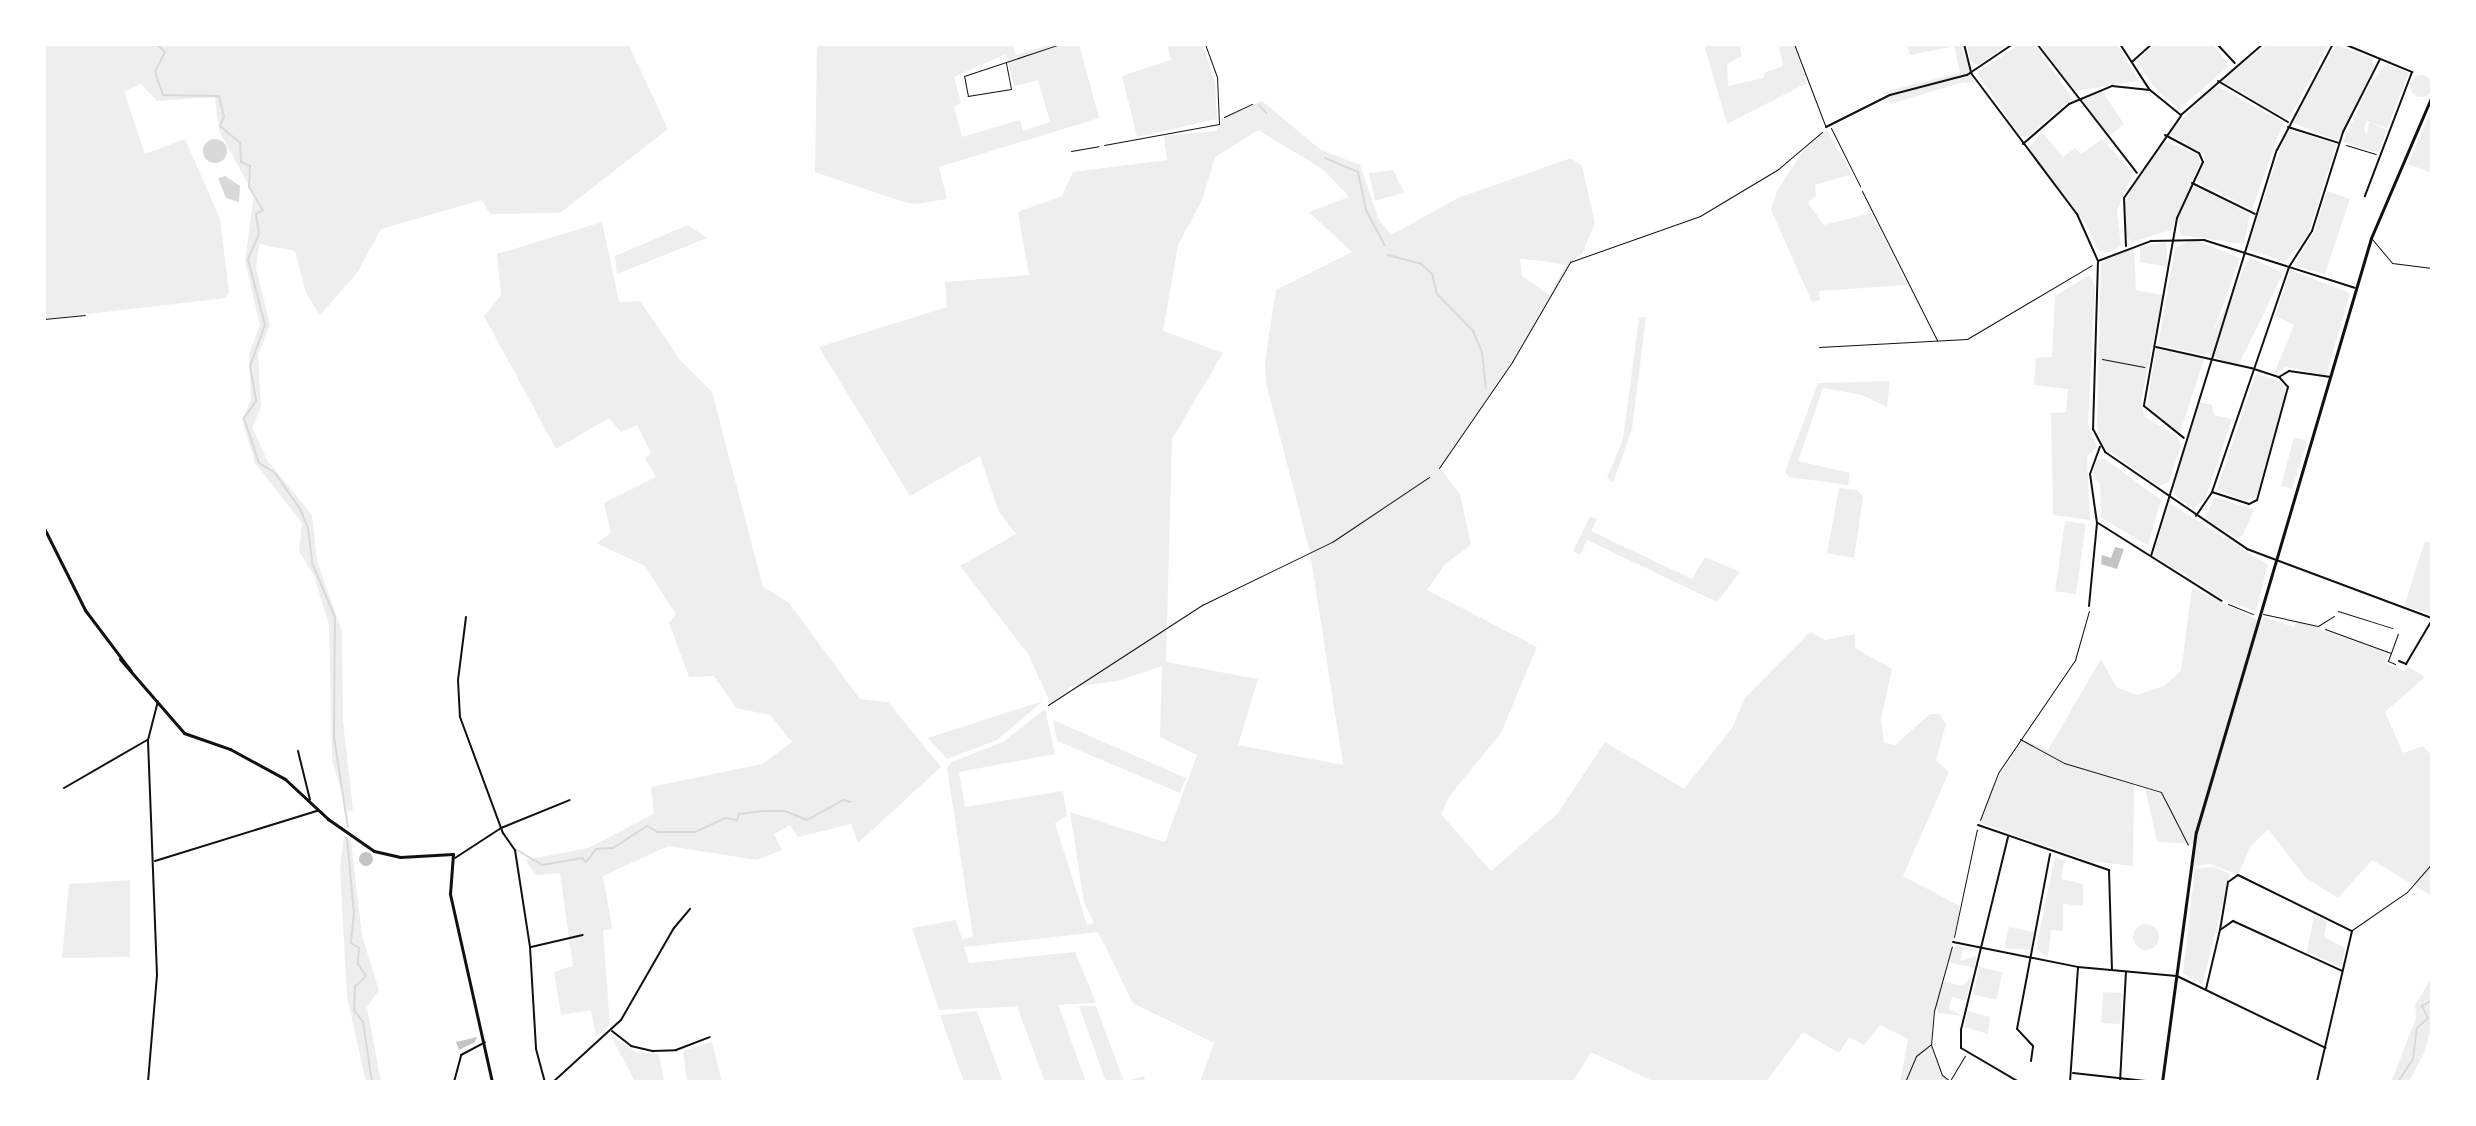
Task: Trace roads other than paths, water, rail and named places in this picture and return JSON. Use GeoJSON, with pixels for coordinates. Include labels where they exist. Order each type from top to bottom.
{"type":"FeatureCollection","features":[{"type":"Feature","properties":{"kind":"main road"},"geometry":{"type":"LineString","coordinates":[[2162,1082],[2193,849],[2371,238],[2432,96]]}},
{"type":"Feature","properties":{"kind":"main road"},"geometry":{"type":"LineString","coordinates":[[44,528],[85,610],[120,659],[184,733],[253,759],[318,811],[381,855],[448,853],[455,858],[450,894],[492,1082]]}},
{"type":"Feature","properties":{"kind":"street"},"geometry":{"type":"LineString","coordinates":[[1964,44],[1971,73],[2021,145],[2077,214],[2098,261],[2093,429],[2100,446],[2110,458],[2196,516],[2276,562],[2432,619],[2406,664],[2399,661]]}},
{"type":"Feature","properties":{"kind":"street"},"geometry":{"type":"LineString","coordinates":[[1828,126],[1890,95],[1971,73],[2013,44]]}},
{"type":"Feature","properties":{"kind":"street"},"geometry":{"type":"LineString","coordinates":[[2037,44],[2076,100],[2137,173]]}},
{"type":"Feature","properties":{"kind":"street"},"geometry":{"type":"LineString","coordinates":[[2120,44],[2150,90],[2181,115]]}},
{"type":"Feature","properties":{"kind":"street"},"geometry":{"type":"LineString","coordinates":[[2132,62],[2152,44]]}},
{"type":"Feature","properties":{"kind":"street"},"geometry":{"type":"LineString","coordinates":[[2217,44],[2235,64]]}},
{"type":"Feature","properties":{"kind":"street"},"geometry":{"type":"LineString","coordinates":[[2127,248],[2121,212],[2137,173],[2181,115],[2235,64],[2263,44]]}},
{"type":"Feature","properties":{"kind":"street"},"geometry":{"type":"LineString","coordinates":[[2151,556],[2243,252],[2287,124],[2333,44]]}},
{"type":"Feature","properties":{"kind":"street"},"geometry":{"type":"LineString","coordinates":[[2344,44],[2412,72],[2365,196]]}},
{"type":"Feature","properties":{"kind":"street"},"geometry":{"type":"LineString","coordinates":[[2196,516],[2212,492],[2251,368],[2289,267],[2312,230],[2340,143],[2380,59]]}},
{"type":"Feature","properties":{"kind":"street"},"geometry":{"type":"LineString","coordinates":[[2217,80],[2287,124],[2340,143]]}},
{"type":"Feature","properties":{"kind":"street"},"geometry":{"type":"LineString","coordinates":[[2021,145],[2076,100],[2112,86],[2150,90]]}},
{"type":"Feature","properties":{"kind":"street"},"geometry":{"type":"LineString","coordinates":[[2165,135],[2203,157],[2191,183],[2174,238],[2144,406],[2150,416],[2185,438]]}},
{"type":"Feature","properties":{"kind":"street"},"geometry":{"type":"LineString","coordinates":[[2191,183],[2256,214]]}},
{"type":"Feature","properties":{"kind":"street"},"geometry":{"type":"LineString","coordinates":[[2098,261],[2127,248],[2174,238],[2243,252],[2356,289]]}},
{"type":"Feature","properties":{"kind":"street"},"geometry":{"type":"LineString","coordinates":[[2155,347],[2251,368],[2279,377],[2288,387],[2257,500],[2249,504],[2212,492]]}},
{"type":"Feature","properties":{"kind":"street"},"geometry":{"type":"LineString","coordinates":[[2279,377],[2289,371],[2331,377]]}},
{"type":"Feature","properties":{"kind":"street"},"geometry":{"type":"LineString","coordinates":[[2089,606],[2097,523],[2090,477],[2100,446]]}},
{"type":"Feature","properties":{"kind":"street"},"geometry":{"type":"LineString","coordinates":[[2097,523],[2222,601]]}},
{"type":"Feature","properties":{"kind":"street"},"geometry":{"type":"LineString","coordinates":[[466,617],[459,670],[460,717],[501,828],[515,850],[530,947],[536,1049],[545,1082]]}},
{"type":"Feature","properties":{"kind":"street"},"geometry":{"type":"LineString","coordinates":[[148,1082],[157,975],[148,740],[158,701]]}},
{"type":"Feature","properties":{"kind":"street"},"geometry":{"type":"LineString","coordinates":[[64,788],[148,740]]}},
{"type":"Feature","properties":{"kind":"street"},"geometry":{"type":"LineString","coordinates":[[298,751],[310,802]]}},
{"type":"Feature","properties":{"kind":"street"},"geometry":{"type":"LineString","coordinates":[[455,858],[501,828],[570,800]]}},
{"type":"Feature","properties":{"kind":"street"},"geometry":{"type":"LineString","coordinates":[[153,861],[318,811]]}},
{"type":"Feature","properties":{"kind":"street"},"geometry":{"type":"LineString","coordinates":[[1978,825],[2050,853],[2109,870],[2112,970]]}},
{"type":"Feature","properties":{"kind":"street"},"geometry":{"type":"LineString","coordinates":[[2008,837],[1961,1030],[1966,1054],[2019,1082]]}},
{"type":"Feature","properties":{"kind":"street"},"geometry":{"type":"LineString","coordinates":[[2031,1061],[2033,1046],[2017,1029],[2050,853]]}},
{"type":"Feature","properties":{"kind":"street"},"geometry":{"type":"LineString","coordinates":[[2206,990],[2228,882],[2238,875],[2352,931],[2317,1082]]}},
{"type":"Feature","properties":{"kind":"street"},"geometry":{"type":"LineString","coordinates":[[553,1082],[612,1031],[690,909]]}},
{"type":"Feature","properties":{"kind":"street"},"geometry":{"type":"LineString","coordinates":[[2220,930],[2228,922],[2246,925],[2343,972]]}},
{"type":"Feature","properties":{"kind":"street"},"geometry":{"type":"LineString","coordinates":[[530,947],[583,935]]}},
{"type":"Feature","properties":{"kind":"street"},"geometry":{"type":"LineString","coordinates":[[1953,942],[2078,967],[2177,976],[2326,1048]]}},
{"type":"Feature","properties":{"kind":"street"},"geometry":{"type":"LineString","coordinates":[[2070,1082],[2078,967]]}},
{"type":"Feature","properties":{"kind":"street"},"geometry":{"type":"LineString","coordinates":[[2121,1080],[2126,972]]}},
{"type":"Feature","properties":{"kind":"street"},"geometry":{"type":"LineString","coordinates":[[612,1031],[631,1046],[653,1051],[676,1050],[710,1037]]}},
{"type":"Feature","properties":{"kind":"street"},"geometry":{"type":"LineString","coordinates":[[454,1082],[461,1055],[485,1042]]}},
{"type":"Feature","properties":{"kind":"street"},"geometry":{"type":"LineString","coordinates":[[2071,1073],[2155,1082]]}},
{"type":"Feature","properties":{"kind":"street"},"geometry":{"type":"LineString","coordinates":[[561,1076],[566,1082]]}},
{"type":"Feature","properties":{"kind":"lane"},"geometry":{"type":"LineString","coordinates":[[1006,63],[1011,89],[968,96],[964,76],[1060,44]]}},
{"type":"Feature","properties":{"kind":"lane"},"geometry":{"type":"LineString","coordinates":[[1104,145],[1219,124],[1222,118],[1217,77],[1205,44]]}},
{"type":"Feature","properties":{"kind":"lane"},"geometry":{"type":"LineString","coordinates":[[1794,44],[1828,126],[1860,186]]}},
{"type":"Feature","properties":{"kind":"lane"},"geometry":{"type":"LineString","coordinates":[[2371,238],[2383,259],[2432,268]]}},
{"type":"Feature","properties":{"kind":"lane"},"geometry":{"type":"LineString","coordinates":[[2260,615],[2318,626],[2334,616]]}},
{"type":"Feature","properties":{"kind":"lane"},"geometry":{"type":"LineString","coordinates":[[2352,931],[2407,892],[2432,863]]}},
{"type":"Feature","properties":{"kind":"waterway"},"geometry":{"type":"LineString","coordinates":[[137,44],[146,44]]}},
{"type":"Feature","properties":{"kind":"waterway"},"geometry":{"type":"LineString","coordinates":[[157,44],[165,52],[155,72],[163,95],[219,96],[224,117],[220,126],[240,143],[241,162],[250,166],[249,187],[263,210],[256,214],[259,234],[248,259],[265,325],[250,366],[256,401],[244,418],[259,463],[275,473],[300,509],[308,528],[312,563],[335,617],[334,737],[348,827]]}},
{"type":"Feature","properties":{"kind":"waterway"},"geometry":{"type":"LineString","coordinates":[[1259,105],[1266,113]]}},
{"type":"Feature","properties":{"kind":"waterway"},"geometry":{"type":"LineString","coordinates":[[1325,158],[1358,172],[1366,210],[1385,245]]}},
{"type":"Feature","properties":{"kind":"waterway"},"geometry":{"type":"LineString","coordinates":[[1388,255],[1421,264],[1432,274],[1437,294],[1473,331],[1482,352],[1486,388]]}},
{"type":"Feature","properties":{"kind":"waterway"},"geometry":{"type":"LineString","coordinates":[[517,850],[542,865],[582,858],[586,862],[596,849],[613,848],[647,826],[658,832],[695,832],[725,818],[737,820],[739,814],[763,811],[785,811],[807,820],[843,800],[851,802]]}},
{"type":"Feature","properties":{"kind":"waterway"},"geometry":{"type":"LineString","coordinates":[[347,838],[354,913],[351,943],[359,948],[358,964],[366,976],[355,987],[354,1010],[363,1022],[372,1082]]}},
{"type":"Feature","properties":{"kind":"waterway"},"geometry":{"type":"LineString","coordinates":[[2398,1082],[2413,1059],[2417,1028],[2428,1018],[2422,1006],[2432,1000]]}}]}
